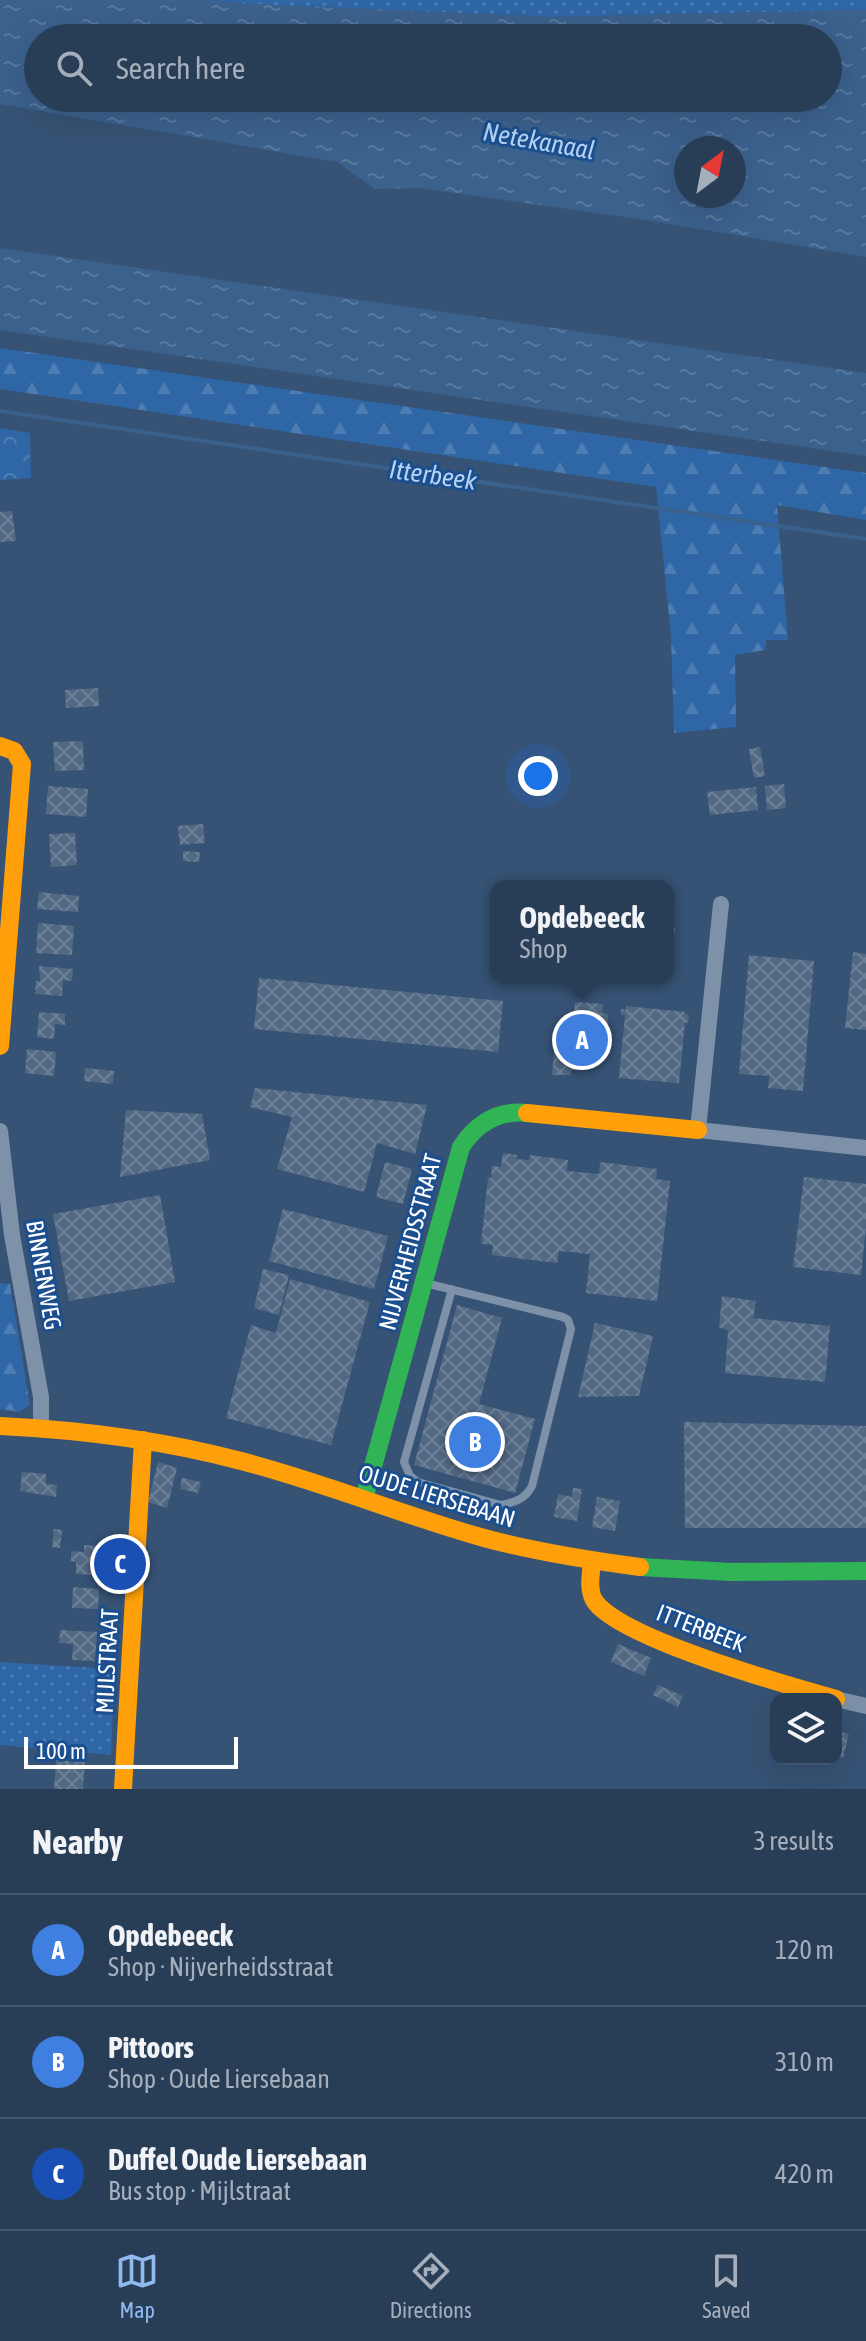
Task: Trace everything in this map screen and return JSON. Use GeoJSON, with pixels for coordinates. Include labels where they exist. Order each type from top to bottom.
{"type":"FeatureCollection","features":[{"type":"Feature","properties":{"kind":"street"},"geometry":{"type":"LineString","coordinates":[[0,746],[8,746],[17,752],[22,764],[0,1046]]}},
{"type":"Feature","properties":{"kind":"street"},"geometry":{"type":"LineString","coordinates":[[698,1130],[721,904]]}},
{"type":"Feature","properties":{"kind":"street","name":"NIJVERHEIDSSTRAAT"},"geometry":{"type":"LineString","coordinates":[[364,1499],[461,1147],[470,1133],[485,1120],[498,1114],[517,1112],[866,1148]]}},
{"type":"Feature","properties":{"kind":"street","name":"BINNENWEG"},"geometry":{"type":"LineString","coordinates":[[0,1131],[12,1235],[41,1397],[41,1428]]}},
{"type":"Feature","properties":{"kind":"street","name":"OUDE LIERSEBAAN"},"geometry":{"type":"LineString","coordinates":[[0,1426],[143,1440],[208,1452],[262,1466],[511,1545],[592,1561],[716,1573],[866,1571]]}},
{"type":"Feature","properties":{"kind":"street","name":"MIJLSTRAAT"},"geometry":{"type":"LineString","coordinates":[[123,1789],[143,1440]]}},
{"type":"Feature","properties":{"kind":"street","name":"ITTERBEEK"},"geometry":{"type":"LineString","coordinates":[[592,1561],[591,1592],[606,1614],[626,1626],[708,1658],[811,1693]]}},
{"type":"Feature","properties":{"kind":"street","name":"ITTERBEEK"},"geometry":{"type":"LineString","coordinates":[[842,1700],[866,1706]]}},
{"type":"Feature","properties":{"kind":"lane"},"geometry":{"type":"LineString","coordinates":[[424,1282],[452,1289],[568,1320],[571,1329],[532,1486],[527,1495],[514,1503],[501,1505],[418,1482],[410,1476],[404,1462],[452,1289]]}},
{"type":"Feature","properties":{"kind":"green space"},"geometry":{"type":"Polygon","coordinates":[[[210,0],[866,0],[866,10],[554,17],[210,0]]]}},
{"type":"Feature","properties":{"kind":"green space"},"geometry":{"type":"Polygon","coordinates":[[[0,348],[866,473],[866,520],[777,505],[788,640],[766,640],[765,650],[735,655],[736,727],[674,733],[671,637],[656,487],[0,389],[0,348]]]}},
{"type":"Feature","properties":{"kind":"green space"},"geometry":{"type":"Polygon","coordinates":[[[0,428],[30,433],[31,478],[0,480],[0,428]]]}},
{"type":"Feature","properties":{"kind":"green space"},"geometry":{"type":"Polygon","coordinates":[[[0,1283],[10,1284],[30,1405],[19,1412],[0,1409],[0,1283]]]}},
{"type":"Feature","properties":{"kind":"green space"},"geometry":{"type":"Polygon","coordinates":[[[0,1662],[115,1669],[111,1755],[0,1745],[0,1662]]]}},
{"type":"Feature","properties":{"kind":"water","name":"Netekanaal"},"geometry":{"type":"Polygon","coordinates":[[[0,0],[210,0],[554,17],[866,10],[866,257],[646,220],[419,188],[375,189],[337,162],[46,112],[842,112],[842,24],[24,24],[24,108],[0,104],[0,0]]]}},
{"type":"Feature","properties":{"kind":"water"},"geometry":{"type":"Polygon","coordinates":[[[0,248],[866,373],[866,456],[0,330],[0,248]]]}},
{"type":"Feature","properties":{"kind":"building"},"geometry":{"type":"Polygon","coordinates":[[[12,511],[16,541],[0,542],[0,512],[12,511]]]}},
{"type":"Feature","properties":{"kind":"building"},"geometry":{"type":"Polygon","coordinates":[[[98,688],[99,706],[66,708],[65,690],[98,688]]]}},
{"type":"Feature","properties":{"kind":"building"},"geometry":{"type":"Polygon","coordinates":[[[83,741],[84,770],[55,771],[53,742],[83,741]]]}},
{"type":"Feature","properties":{"kind":"building"},"geometry":{"type":"Polygon","coordinates":[[[760,747],[765,776],[754,778],[749,749],[760,747]]]}},
{"type":"Feature","properties":{"kind":"building"},"geometry":{"type":"Polygon","coordinates":[[[784,784],[786,808],[767,810],[765,786],[784,784]]]}},
{"type":"Feature","properties":{"kind":"building"},"geometry":{"type":"Polygon","coordinates":[[[48,786],[88,789],[86,817],[46,814],[48,786]]]}},
{"type":"Feature","properties":{"kind":"building"},"geometry":{"type":"Polygon","coordinates":[[[756,787],[758,810],[710,815],[707,792],[756,787]]]}},
{"type":"Feature","properties":{"kind":"building"},"geometry":{"type":"Polygon","coordinates":[[[203,824],[205,843],[180,845],[178,826],[203,824]]]}},
{"type":"Feature","properties":{"kind":"building"},"geometry":{"type":"Polygon","coordinates":[[[75,833],[77,865],[51,867],[49,834],[75,833]]]}},
{"type":"Feature","properties":{"kind":"building"},"geometry":{"type":"Polygon","coordinates":[[[183,851],[200,852],[199,862],[183,861],[183,851]]]}},
{"type":"Feature","properties":{"kind":"building"},"geometry":{"type":"Polygon","coordinates":[[[39,892],[79,896],[78,912],[37,909],[39,892]]]}},
{"type":"Feature","properties":{"kind":"building"},"geometry":{"type":"Polygon","coordinates":[[[38,923],[74,926],[72,955],[36,953],[38,923]]]}},
{"type":"Feature","properties":{"kind":"building"},"geometry":{"type":"Polygon","coordinates":[[[853,952],[866,954],[866,1030],[845,1028],[853,952]]]}},
{"type":"Feature","properties":{"kind":"building"},"geometry":{"type":"Polygon","coordinates":[[[749,955],[814,961],[803,1091],[768,1088],[769,1076],[739,1074],[749,955]]]}},
{"type":"Feature","properties":{"kind":"building"},"geometry":{"type":"Polygon","coordinates":[[[39,966],[73,969],[72,981],[63,980],[62,996],[35,994],[36,981],[40,982],[39,966]]]}},
{"type":"Feature","properties":{"kind":"building"},"geometry":{"type":"Polygon","coordinates":[[[259,978],[503,1001],[498,1052],[254,1029],[259,978]]]}},
{"type":"Feature","properties":{"kind":"building"},"geometry":{"type":"Polygon","coordinates":[[[575,1002],[603,1004],[602,1013],[608,1014],[607,1032],[600,1031],[597,1066],[578,1064],[577,1070],[571,1070],[571,1075],[552,1075],[555,1042],[565,1043],[565,1037],[572,1038],[575,1002]]]}},
{"type":"Feature","properties":{"kind":"building"},"geometry":{"type":"Polygon","coordinates":[[[626,1006],[685,1012],[689,1015],[688,1023],[685,1022],[679,1083],[619,1078],[625,1015],[621,1015],[621,1009],[626,1010],[626,1006]]]}},
{"type":"Feature","properties":{"kind":"building"},"geometry":{"type":"Polygon","coordinates":[[[39,1012],[65,1014],[65,1025],[55,1024],[54,1039],[37,1037],[39,1012]]]}},
{"type":"Feature","properties":{"kind":"building"},"geometry":{"type":"Polygon","coordinates":[[[27,1049],[56,1052],[54,1076],[25,1073],[27,1049]]]}},
{"type":"Feature","properties":{"kind":"building"},"geometry":{"type":"Polygon","coordinates":[[[85,1068],[114,1071],[113,1084],[84,1081],[85,1068]]]}},
{"type":"Feature","properties":{"kind":"building"},"geometry":{"type":"Polygon","coordinates":[[[255,1088],[427,1105],[415,1154],[377,1143],[364,1192],[277,1169],[292,1117],[250,1107],[255,1088]]]}},
{"type":"Feature","properties":{"kind":"building"},"geometry":{"type":"Polygon","coordinates":[[[126,1110],[202,1114],[210,1160],[120,1177],[126,1110]]]}},
{"type":"Feature","properties":{"kind":"building"},"geometry":{"type":"Polygon","coordinates":[[[503,1153],[517,1155],[516,1159],[529,1160],[530,1155],[568,1160],[567,1171],[599,1174],[600,1162],[657,1169],[656,1179],[670,1181],[657,1301],[586,1293],[590,1254],[559,1251],[557,1263],[492,1255],[493,1245],[481,1244],[488,1178],[491,1178],[492,1166],[501,1167],[503,1153]]]}},
{"type":"Feature","properties":{"kind":"building"},"geometry":{"type":"Polygon","coordinates":[[[385,1162],[412,1169],[403,1204],[376,1197],[385,1162]]]}},
{"type":"Feature","properties":{"kind":"building"},"geometry":{"type":"Polygon","coordinates":[[[804,1177],[866,1184],[861,1275],[793,1267],[804,1177]]]}},
{"type":"Feature","properties":{"kind":"building"},"geometry":{"type":"Polygon","coordinates":[[[160,1195],[175,1282],[69,1301],[53,1214],[160,1195]]]}},
{"type":"Feature","properties":{"kind":"building"},"geometry":{"type":"Polygon","coordinates":[[[283,1209],[388,1236],[374,1289],[269,1261],[283,1209]]]}},
{"type":"Feature","properties":{"kind":"building"},"geometry":{"type":"Polygon","coordinates":[[[263,1269],[289,1275],[279,1315],[254,1308],[263,1269]]]}},
{"type":"Feature","properties":{"kind":"building"},"geometry":{"type":"Polygon","coordinates":[[[290,1279],[370,1302],[331,1445],[226,1418],[251,1325],[276,1333],[290,1279]]]}},
{"type":"Feature","properties":{"kind":"building"},"geometry":{"type":"Polygon","coordinates":[[[722,1296],[756,1301],[753,1318],[830,1326],[825,1382],[725,1373],[728,1331],[719,1327],[722,1296]]]}},
{"type":"Feature","properties":{"kind":"building"},"geometry":{"type":"Polygon","coordinates":[[[457,1305],[502,1318],[479,1404],[535,1419],[515,1493],[414,1465],[457,1305]]]}},
{"type":"Feature","properties":{"kind":"building"},"geometry":{"type":"Polygon","coordinates":[[[595,1323],[653,1336],[639,1396],[578,1397],[595,1323]]]}},
{"type":"Feature","properties":{"kind":"building"},"geometry":{"type":"Polygon","coordinates":[[[684,1422],[866,1426],[866,1528],[685,1528],[684,1422]]]}},
{"type":"Feature","properties":{"kind":"building"},"geometry":{"type":"Polygon","coordinates":[[[158,1462],[177,1468],[167,1508],[148,1502],[158,1462]]]}},
{"type":"Feature","properties":{"kind":"building"},"geometry":{"type":"Polygon","coordinates":[[[22,1472],[46,1474],[46,1484],[57,1485],[56,1497],[20,1491],[22,1472]]]}},
{"type":"Feature","properties":{"kind":"building"},"geometry":{"type":"Polygon","coordinates":[[[182,1478],[201,1482],[198,1493],[180,1489],[182,1478]]]}},
{"type":"Feature","properties":{"kind":"building"},"geometry":{"type":"Polygon","coordinates":[[[573,1488],[582,1489],[577,1521],[554,1517],[558,1494],[572,1497],[573,1488]]]}},
{"type":"Feature","properties":{"kind":"building"},"geometry":{"type":"Polygon","coordinates":[[[597,1497],[620,1501],[615,1531],[592,1527],[597,1497]]]}},
{"type":"Feature","properties":{"kind":"building"},"geometry":{"type":"Polygon","coordinates":[[[54,1529],[62,1530],[60,1548],[52,1547],[54,1529]]]}},
{"type":"Feature","properties":{"kind":"building"},"geometry":{"type":"Polygon","coordinates":[[[84,1545],[101,1546],[101,1560],[94,1560],[93,1575],[76,1574],[76,1562],[71,1561],[71,1551],[84,1552],[84,1545]]]}},
{"type":"Feature","properties":{"kind":"building"},"geometry":{"type":"Polygon","coordinates":[[[73,1587],[99,1589],[98,1609],[72,1608],[73,1587]]]}},
{"type":"Feature","properties":{"kind":"building"},"geometry":{"type":"Polygon","coordinates":[[[60,1630],[97,1632],[95,1661],[72,1660],[73,1644],[59,1643],[60,1630]]]}},
{"type":"Feature","properties":{"kind":"building"},"geometry":{"type":"Polygon","coordinates":[[[618,1644],[651,1658],[644,1676],[611,1662],[618,1644]]]}},
{"type":"Feature","properties":{"kind":"building"},"geometry":{"type":"Polygon","coordinates":[[[658,1685],[683,1696],[678,1707],[653,1695],[658,1685]]]}},
{"type":"Feature","properties":{"kind":"building"},"geometry":{"type":"Polygon","coordinates":[[[842,1732],[849,1734],[842,1758],[842,1732]]]}},
{"type":"Feature","properties":{"kind":"building"},"geometry":{"type":"Polygon","coordinates":[[[56,1760],[85,1762],[83,1789],[54,1789],[56,1760]]]}},
{"type":"Feature","properties":{"kind":"waterway","name":"Itterbeek"},"geometry":{"type":"LineString","coordinates":[[0,411],[866,539]]}},
{"type":"Feature","properties":{"kind":"traffic: fast"},"geometry":{"type":"LineString","coordinates":[[364,1499],[461,1147],[474,1131],[489,1120],[507,1114],[527,1113]]}},
{"type":"Feature","properties":{"kind":"traffic: fast"},"geometry":{"type":"LineString","coordinates":[[640,1567],[732,1572],[866,1571]]}},
{"type":"Feature","properties":{"kind":"traffic: slow"},"geometry":{"type":"LineString","coordinates":[[0,746],[14,751],[22,764],[0,1046]]}},
{"type":"Feature","properties":{"kind":"traffic: slow"},"geometry":{"type":"LineString","coordinates":[[527,1113],[698,1130]]}},
{"type":"Feature","properties":{"kind":"traffic: slow"},"geometry":{"type":"LineString","coordinates":[[0,1426],[61,1430],[181,1447],[272,1469],[484,1538],[562,1555],[640,1567]]}},
{"type":"Feature","properties":{"kind":"traffic: slow"},"geometry":{"type":"LineString","coordinates":[[123,1789],[143,1440]]}},
{"type":"Feature","properties":{"kind":"traffic: slow"},"geometry":{"type":"LineString","coordinates":[[592,1561],[591,1594],[596,1603],[613,1617],[639,1632],[708,1660],[816,1693]]}},
{"type":"Feature","properties":{"kind":"place","name":"Opdebeeck"},"geometry":{"type":"Point","coordinates":[582,1040]}},
{"type":"Feature","properties":{"kind":"place","name":"Pittoors"},"geometry":{"type":"Point","coordinates":[475,1442]}},
{"type":"Feature","properties":{"kind":"place","name":"Duffel Oude Liersebaan"},"geometry":{"type":"Point","coordinates":[120,1564]}}]}
